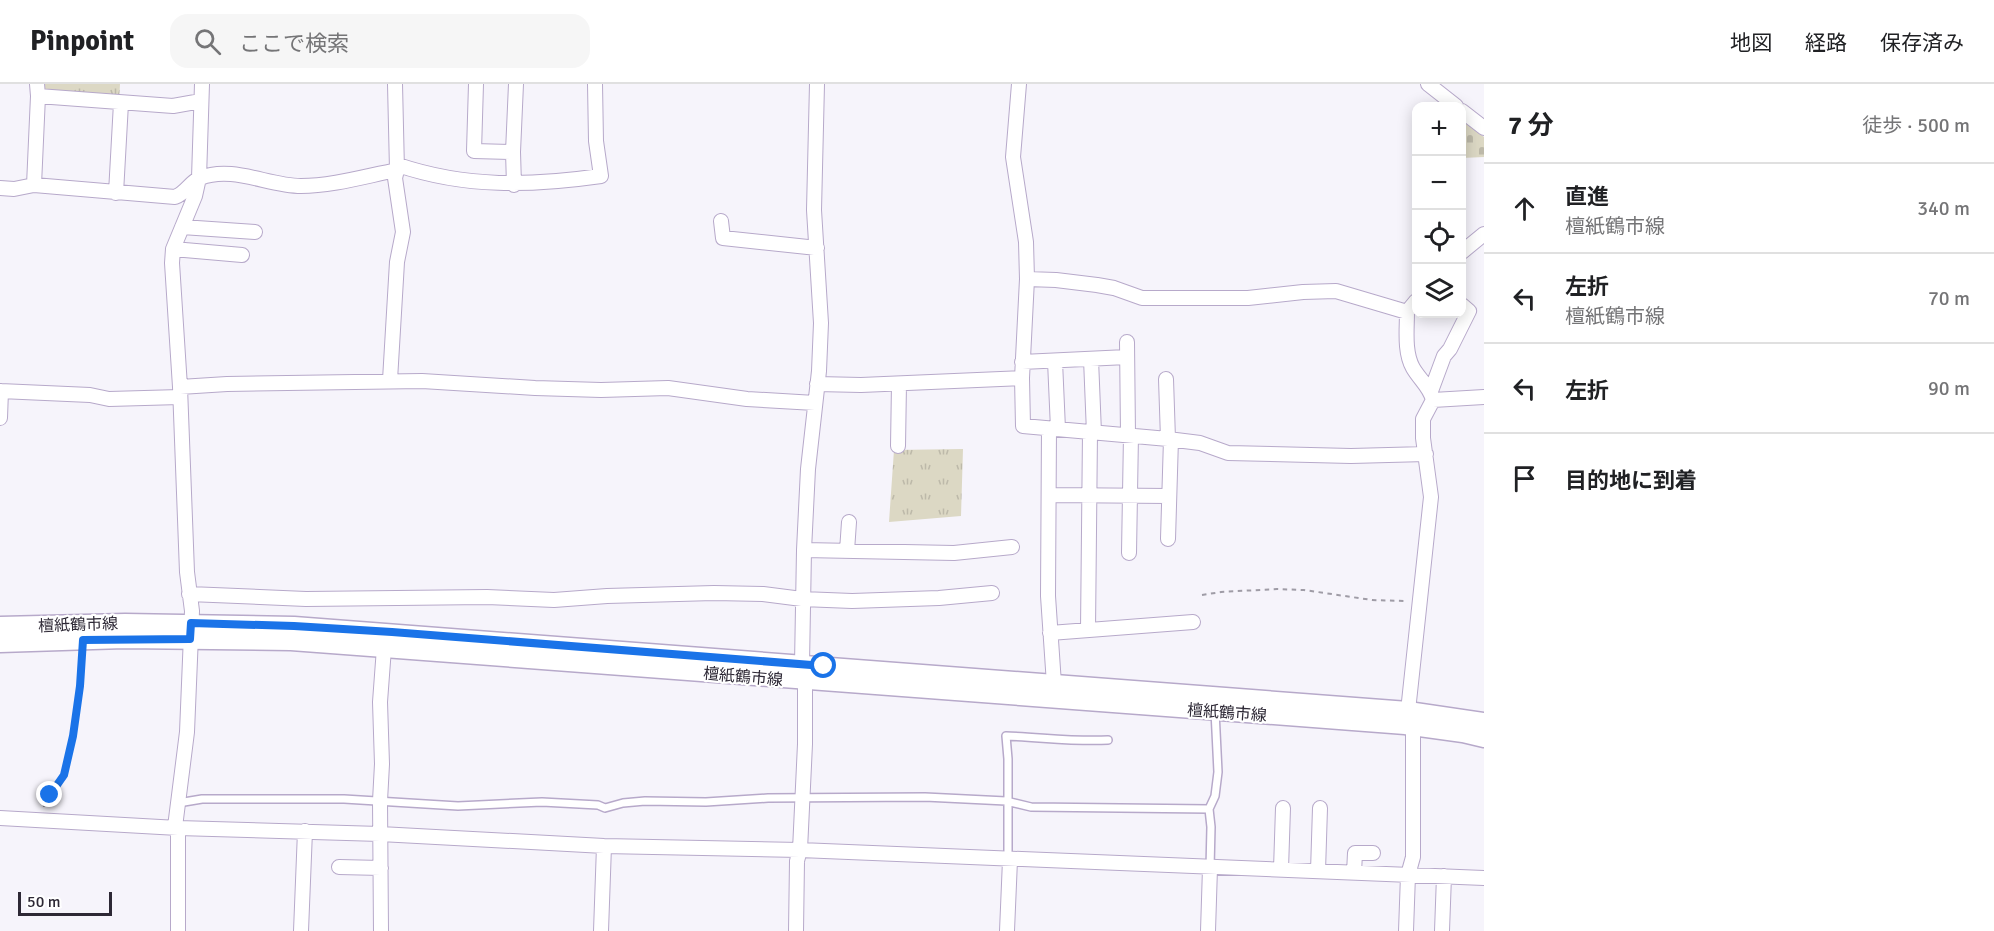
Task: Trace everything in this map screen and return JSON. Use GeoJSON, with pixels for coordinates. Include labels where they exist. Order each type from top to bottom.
{"type":"FeatureCollection","features":[{"type":"Feature","properties":{"kind":"main road","name":"檀紙鶴市線"},"geometry":{"type":"LineString","coordinates":[[0,626],[191,631],[384,648],[803,673],[1054,684],[1410,718],[1484,738]]}},
{"type":"Feature","properties":{"kind":"main road","name":"檀紙鶴市線"},"geometry":{"type":"LineString","coordinates":[[0,643],[294,626],[392,632],[1215,711],[1484,722]]}},
{"type":"Feature","properties":{"kind":"street"},"geometry":{"type":"LineString","coordinates":[[178,931],[178,803],[187,732],[191,631],[173,249],[195,196],[199,178],[202,84]]}},
{"type":"Feature","properties":{"kind":"street"},"geometry":{"type":"LineString","coordinates":[[390,380],[397,262],[403,232],[395,178],[397,168],[395,84]]}},
{"type":"Feature","properties":{"kind":"street"},"geometry":{"type":"LineString","coordinates":[[476,84],[474,151],[513,152]]}},
{"type":"Feature","properties":{"kind":"street"},"geometry":{"type":"LineString","coordinates":[[514,184],[516,84]]}},
{"type":"Feature","properties":{"kind":"street"},"geometry":{"type":"LineString","coordinates":[[0,188],[14,189],[34,185],[175,197],[181,195],[199,178],[221,174],[299,186],[397,168],[456,179],[514,184],[558,182],[601,176],[596,141],[595,84]]}},
{"type":"Feature","properties":{"kind":"street"},"geometry":{"type":"LineString","coordinates":[[796,931],[797,861],[800,850],[803,797],[802,599],[804,550],[808,469],[821,323],[813,210],[817,84]]}},
{"type":"Feature","properties":{"kind":"street"},"geometry":{"type":"LineString","coordinates":[[1019,84],[1013,157],[1026,242],[1027,279],[1022,362],[1023,426],[1200,443],[1228,453],[1351,456],[1426,454]]}},
{"type":"Feature","properties":{"kind":"street"},"geometry":{"type":"LineString","coordinates":[[1428,84],[1451,102]]}},
{"type":"Feature","properties":{"kind":"street"},"geometry":{"type":"LineString","coordinates":[[34,185],[38,90],[121,103],[173,106],[201,101]]}},
{"type":"Feature","properties":{"kind":"street"},"geometry":{"type":"LineString","coordinates":[[116,193],[121,103]]}},
{"type":"Feature","properties":{"kind":"street"},"geometry":{"type":"LineString","coordinates":[[1466,115],[1484,128]]}},
{"type":"Feature","properties":{"kind":"street"},"geometry":{"type":"LineString","coordinates":[[720,221],[723,238],[817,248]]}},
{"type":"Feature","properties":{"kind":"street"},"geometry":{"type":"LineString","coordinates":[[182,227],[255,232]]}},
{"type":"Feature","properties":{"kind":"street"},"geometry":{"type":"LineString","coordinates":[[1466,248],[1484,234]]}},
{"type":"Feature","properties":{"kind":"street"},"geometry":{"type":"LineString","coordinates":[[173,249],[242,255]]}},
{"type":"Feature","properties":{"kind":"street"},"geometry":{"type":"LineString","coordinates":[[1027,279],[1097,285],[1142,298],[1248,298],[1336,291],[1407,312]]}},
{"type":"Feature","properties":{"kind":"street"},"geometry":{"type":"LineString","coordinates":[[1412,306],[1407,312],[1408,357],[1432,395]]}},
{"type":"Feature","properties":{"kind":"street"},"geometry":{"type":"LineString","coordinates":[[1406,931],[1408,875],[1413,857],[1410,718],[1431,497],[1423,438],[1423,419],[1444,356],[1450,350],[1466,318]]}},
{"type":"Feature","properties":{"kind":"street"},"geometry":{"type":"LineString","coordinates":[[1127,342],[1130,435],[1129,553]]}},
{"type":"Feature","properties":{"kind":"street"},"geometry":{"type":"LineString","coordinates":[[1022,362],[1127,357]]}},
{"type":"Feature","properties":{"kind":"street"},"geometry":{"type":"LineString","coordinates":[[1088,630],[1092,432],[1091,359]]}},
{"type":"Feature","properties":{"kind":"street"},"geometry":{"type":"LineString","coordinates":[[1054,684],[1048,596],[1049,495],[1054,429],[1055,361]]}},
{"type":"Feature","properties":{"kind":"street"},"geometry":{"type":"LineString","coordinates":[[817,384],[899,384],[1022,378]]}},
{"type":"Feature","properties":{"kind":"street"},"geometry":{"type":"LineString","coordinates":[[1166,379],[1169,439],[1168,539]]}},
{"type":"Feature","properties":{"kind":"street"},"geometry":{"type":"LineString","coordinates":[[0,418],[1,392],[90,395],[109,399],[180,392],[390,380],[579,390],[668,388],[747,399],[815,404]]}},
{"type":"Feature","properties":{"kind":"street"},"geometry":{"type":"LineString","coordinates":[[898,446],[899,384]]}},
{"type":"Feature","properties":{"kind":"street"},"geometry":{"type":"LineString","coordinates":[[1432,395],[1484,397]]}},
{"type":"Feature","properties":{"kind":"street"},"geometry":{"type":"LineString","coordinates":[[1049,495],[1169,496]]}},
{"type":"Feature","properties":{"kind":"street"},"geometry":{"type":"LineString","coordinates":[[847,551],[849,522]]}},
{"type":"Feature","properties":{"kind":"street"},"geometry":{"type":"LineString","coordinates":[[804,550],[954,553],[1012,547]]}},
{"type":"Feature","properties":{"kind":"street"},"geometry":{"type":"LineString","coordinates":[[189,594],[306,599],[487,597],[554,600],[714,593],[764,594],[802,599],[852,601],[939,598],[992,593]]}},
{"type":"Feature","properties":{"kind":"street"},"geometry":{"type":"LineString","coordinates":[[1050,633],[1193,622]]}},
{"type":"Feature","properties":{"kind":"street"},"geometry":{"type":"LineString","coordinates":[[381,931],[380,702],[384,648]]}},
{"type":"Feature","properties":{"kind":"street"},"geometry":{"type":"LineString","coordinates":[[1281,869],[1283,807]]}},
{"type":"Feature","properties":{"kind":"street"},"geometry":{"type":"LineString","coordinates":[[1318,871],[1320,808]]}},
{"type":"Feature","properties":{"kind":"street"},"geometry":{"type":"LineString","coordinates":[[0,818],[604,846],[800,850],[1484,878]]}},
{"type":"Feature","properties":{"kind":"street"},"geometry":{"type":"LineString","coordinates":[[302,931],[305,831]]}},
{"type":"Feature","properties":{"kind":"street"},"geometry":{"type":"LineString","coordinates":[[601,931],[604,846]]}},
{"type":"Feature","properties":{"kind":"street"},"geometry":{"type":"LineString","coordinates":[[1354,873],[1355,853],[1373,853]]}},
{"type":"Feature","properties":{"kind":"street"},"geometry":{"type":"LineString","coordinates":[[1007,931],[1009,860]]}},
{"type":"Feature","properties":{"kind":"street"},"geometry":{"type":"LineString","coordinates":[[339,867],[381,868]]}},
{"type":"Feature","properties":{"kind":"street"},"geometry":{"type":"LineString","coordinates":[[1208,931],[1210,868]]}},
{"type":"Feature","properties":{"kind":"street"},"geometry":{"type":"LineString","coordinates":[[1442,931],[1444,876]]}},
{"type":"Feature","properties":{"kind":"lane"},"geometry":{"type":"LineString","coordinates":[[1210,868],[1209,810],[1215,796],[1218,772],[1215,711]]}},
{"type":"Feature","properties":{"kind":"lane"},"geometry":{"type":"LineString","coordinates":[[1009,860],[1006,736],[1108,740]]}},
{"type":"Feature","properties":{"kind":"lane"},"geometry":{"type":"LineString","coordinates":[[178,803],[218,799],[380,801],[458,806],[542,802],[598,805],[606,808],[623,803],[645,801],[706,802],[803,797],[960,797],[1006,801],[1031,807],[1209,810]]}},
{"type":"Feature","properties":{"kind":"path"},"geometry":{"type":"LineString","coordinates":[[1202,595],[1276,589],[1304,590],[1372,600],[1421,602]]}},
{"type":"Feature","properties":{"kind":"path"},"geometry":{"type":"LineString","coordinates":[[45,819],[44,798],[50,795],[64,775],[73,736],[83,640]]}},
{"type":"Feature","properties":{"kind":"green space"},"geometry":{"type":"Polygon","coordinates":[[[40,84],[120,84],[119,103],[44,95],[40,84]]]}},
{"type":"Feature","properties":{"kind":"green space"},"geometry":{"type":"Polygon","coordinates":[[[1466,121],[1484,137],[1484,157],[1466,158],[1466,121]]]}},
{"type":"Feature","properties":{"kind":"green space"},"geometry":{"type":"Polygon","coordinates":[[[963,449],[961,516],[889,522],[894,450],[963,449]]]}},
{"type":"Feature","properties":{"kind":"route"},"geometry":{"type":"LineString","coordinates":[[50,795],[64,775],[73,736],[83,640],[190,639],[191,623],[294,626],[824,666]]}}]}
